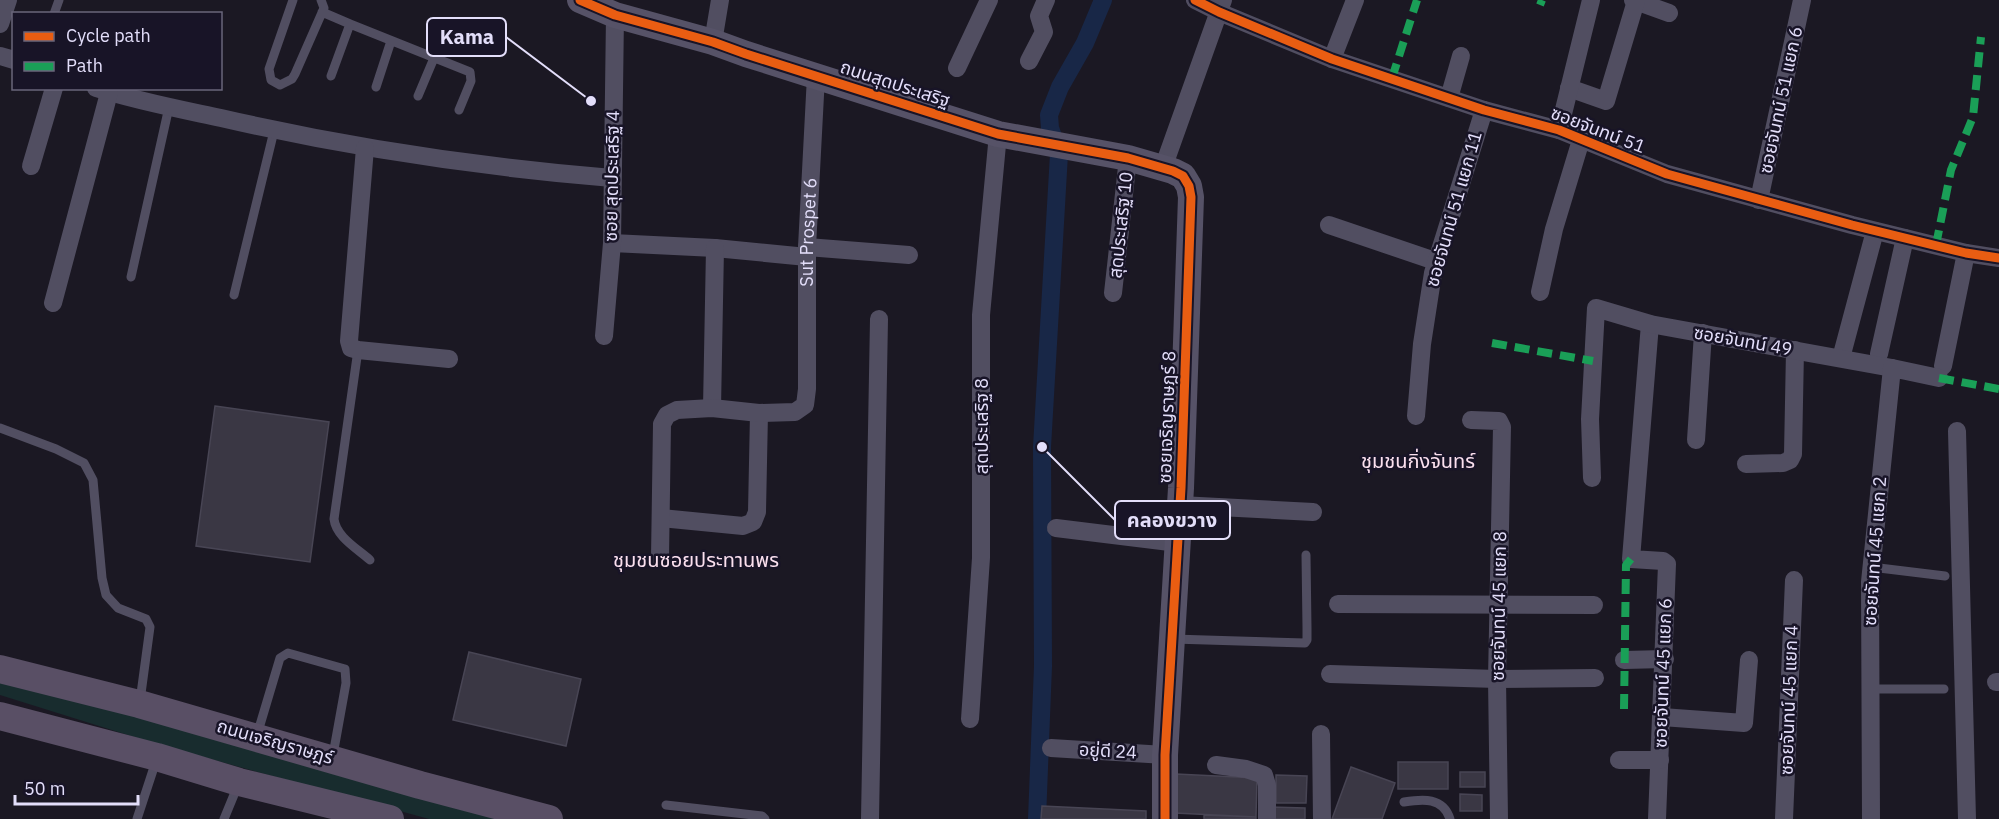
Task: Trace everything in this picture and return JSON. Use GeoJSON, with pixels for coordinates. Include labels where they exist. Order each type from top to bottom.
{"type":"FeatureCollection","features":[{"type":"Feature","properties":{"kind":"main road","name":"ถนนเจริญราษฎร์"},"geometry":{"type":"LineString","coordinates":[[0,669],[139,704],[420,785],[549,819]]}},
{"type":"Feature","properties":{"kind":"main road"},"geometry":{"type":"LineString","coordinates":[[0,716],[157,757],[239,782],[390,819]]}},
{"type":"Feature","properties":{"kind":"street","name":"ถนนสุดประเสริฐ"},"geometry":{"type":"LineString","coordinates":[[580,0],[615,15],[713,42],[998,134],[1128,158],[1163,168],[1183,176],[1189,186],[1191,197]]}},
{"type":"Feature","properties":{"kind":"street"},"geometry":{"type":"LineString","coordinates":[[713,42],[720,0]]}},
{"type":"Feature","properties":{"kind":"street"},"geometry":{"type":"LineString","coordinates":[[957,68],[989,0]]}},
{"type":"Feature","properties":{"kind":"street"},"geometry":{"type":"LineString","coordinates":[[1029,61],[1044,32],[1039,16],[1046,0]]}},
{"type":"Feature","properties":{"kind":"street","name":"ซอยจันทน์ 51"},"geometry":{"type":"LineString","coordinates":[[1195,0],[1221,6],[1332,59],[1484,110],[1559,130],[1667,174],[1875,231],[1966,253],[1999,258]]}},
{"type":"Feature","properties":{"kind":"street"},"geometry":{"type":"LineString","coordinates":[[1332,59],[1355,0]]}},
{"type":"Feature","properties":{"kind":"street"},"geometry":{"type":"LineString","coordinates":[[1559,130],[1591,0]]}},
{"type":"Feature","properties":{"kind":"street"},"geometry":{"type":"LineString","coordinates":[[1569,88],[1606,101],[1635,0],[1669,13]]}},
{"type":"Feature","properties":{"kind":"street","name":"ซอยจันทน์ 51 แยก 6"},"geometry":{"type":"LineString","coordinates":[[1759,200],[1802,0]]}},
{"type":"Feature","properties":{"kind":"street"},"geometry":{"type":"LineString","coordinates":[[1163,168],[1221,6]]}},
{"type":"Feature","properties":{"kind":"street","name":"ซอย สุดประเสริฐ 4"},"geometry":{"type":"LineString","coordinates":[[604,336],[612,243],[615,15]]}},
{"type":"Feature","properties":{"kind":"street"},"geometry":{"type":"LineString","coordinates":[[1449,98],[1461,56]]}},
{"type":"Feature","properties":{"kind":"street","name":"Sut Prospet 6"},"geometry":{"type":"LineString","coordinates":[[759,413],[795,412],[805,405],[807,252],[816,76]]}},
{"type":"Feature","properties":{"kind":"street"},"geometry":{"type":"LineString","coordinates":[[31,166],[53,90]]}},
{"type":"Feature","properties":{"kind":"street"},"geometry":{"type":"LineString","coordinates":[[53,303],[103,91],[274,131],[425,158],[515,170],[612,178]]}},
{"type":"Feature","properties":{"kind":"street","name":"ซอยจันทน์ 51 แยก 11"},"geometry":{"type":"LineString","coordinates":[[1416,416],[1422,344],[1435,261],[1484,110]]}},
{"type":"Feature","properties":{"kind":"street","name":"สุดประเสริฐ 8"},"geometry":{"type":"LineString","coordinates":[[970,719],[981,558],[981,315],[998,134]]}},
{"type":"Feature","properties":{"kind":"street"},"geometry":{"type":"LineString","coordinates":[[1540,292],[1554,230],[1581,140]]}},
{"type":"Feature","properties":{"kind":"street"},"geometry":{"type":"LineString","coordinates":[[365,147],[351,348],[449,359]]}},
{"type":"Feature","properties":{"kind":"street","name":"สุดประเสริฐ 10"},"geometry":{"type":"LineString","coordinates":[[1113,292],[1128,158]]}},
{"type":"Feature","properties":{"kind":"street","name":"ซอยเจริญราษฎร์ 8"},"geometry":{"type":"LineString","coordinates":[[1165,819],[1165,755],[1180,504],[1191,197]]}},
{"type":"Feature","properties":{"kind":"street"},"geometry":{"type":"LineString","coordinates":[[1329,225],[1435,261]]}},
{"type":"Feature","properties":{"kind":"street"},"geometry":{"type":"LineString","coordinates":[[1841,358],[1875,231]]}},
{"type":"Feature","properties":{"kind":"street"},"geometry":{"type":"LineString","coordinates":[[1879,354],[1905,238]]}},
{"type":"Feature","properties":{"kind":"street"},"geometry":{"type":"LineString","coordinates":[[612,243],[909,255]]}},
{"type":"Feature","properties":{"kind":"street"},"geometry":{"type":"LineString","coordinates":[[712,408],[715,248]]}},
{"type":"Feature","properties":{"kind":"street"},"geometry":{"type":"LineString","coordinates":[[1892,368],[1941,372],[1966,253]]}},
{"type":"Feature","properties":{"kind":"street","name":"ซอยจันทน์ 49"},"geometry":{"type":"LineString","coordinates":[[1592,478],[1590,419],[1596,308],[1650,324],[1892,368]]}},
{"type":"Feature","properties":{"kind":"street"},"geometry":{"type":"LineString","coordinates":[[870,819],[879,320]]}},
{"type":"Feature","properties":{"kind":"street","name":"ซอยจันทน์ 45 แยก 6"},"geometry":{"type":"LineString","coordinates":[[1650,324],[1631,559],[1663,561],[1667,564],[1657,819]]}},
{"type":"Feature","properties":{"kind":"street"},"geometry":{"type":"LineString","coordinates":[[1696,440],[1703,333]]}},
{"type":"Feature","properties":{"kind":"street"},"geometry":{"type":"LineString","coordinates":[[1746,464],[1783,463],[1790,460],[1793,454],[1795,350]]}},
{"type":"Feature","properties":{"kind":"street","name":"ซอยจันทน์ 45 แยก 2"},"geometry":{"type":"LineString","coordinates":[[1871,819],[1869,611],[1871,567],[1892,368]]}},
{"type":"Feature","properties":{"kind":"street"},"geometry":{"type":"LineString","coordinates":[[660,558],[662,424],[667,415],[677,410],[712,408],[759,413],[757,512],[753,522],[743,526],[661,518]]}},
{"type":"Feature","properties":{"kind":"street","name":"ซอยจันทน์ 45 แยก 8"},"geometry":{"type":"LineString","coordinates":[[1472,420],[1499,421],[1502,427],[1497,679],[1499,819]]}},
{"type":"Feature","properties":{"kind":"street"},"geometry":{"type":"LineString","coordinates":[[1957,431],[1967,819]]}},
{"type":"Feature","properties":{"kind":"street"},"geometry":{"type":"LineString","coordinates":[[1180,504],[1313,512]]}},
{"type":"Feature","properties":{"kind":"street"},"geometry":{"type":"LineString","coordinates":[[1056,528],[1178,543]]}},
{"type":"Feature","properties":{"kind":"street","name":"ซอยจันทน์ 45 แยก 4"},"geometry":{"type":"LineString","coordinates":[[1785,819],[1794,580]]}},
{"type":"Feature","properties":{"kind":"street"},"geometry":{"type":"LineString","coordinates":[[1338,604],[1594,605]]}},
{"type":"Feature","properties":{"kind":"street"},"geometry":{"type":"LineString","coordinates":[[1624,660],[1665,659]]}},
{"type":"Feature","properties":{"kind":"street"},"geometry":{"type":"LineString","coordinates":[[1662,717],[1743,723],[1749,660]]}},
{"type":"Feature","properties":{"kind":"street"},"geometry":{"type":"LineString","coordinates":[[1330,674],[1497,679],[1595,678]]}},
{"type":"Feature","properties":{"kind":"street"},"geometry":{"type":"LineString","coordinates":[[1321,735],[1322,819]]}},
{"type":"Feature","properties":{"kind":"street","name":"อยู่ดี 24"},"geometry":{"type":"LineString","coordinates":[[1051,748],[1165,755]]}},
{"type":"Feature","properties":{"kind":"street"},"geometry":{"type":"LineString","coordinates":[[1618,760],[1660,760]]}},
{"type":"Feature","properties":{"kind":"street"},"geometry":{"type":"LineString","coordinates":[[1216,765],[1246,769],[1264,775],[1267,785],[1268,819]]}},
{"type":"Feature","properties":{"kind":"lane"},"geometry":{"type":"LineString","coordinates":[[292,0],[269,69],[271,80],[280,85],[292,79],[324,8],[321,0]]}},
{"type":"Feature","properties":{"kind":"lane"},"geometry":{"type":"LineString","coordinates":[[322,12],[470,72],[471,81],[459,110]]}},
{"type":"Feature","properties":{"kind":"lane"},"geometry":{"type":"LineString","coordinates":[[331,76],[350,24]]}},
{"type":"Feature","properties":{"kind":"lane"},"geometry":{"type":"LineString","coordinates":[[376,87],[392,41]]}},
{"type":"Feature","properties":{"kind":"lane"},"geometry":{"type":"LineString","coordinates":[[418,96],[434,58]]}},
{"type":"Feature","properties":{"kind":"lane"},"geometry":{"type":"LineString","coordinates":[[131,277],[169,107]]}},
{"type":"Feature","properties":{"kind":"lane"},"geometry":{"type":"LineString","coordinates":[[234,295],[274,131]]}},
{"type":"Feature","properties":{"kind":"lane"},"geometry":{"type":"LineString","coordinates":[[358,350],[334,519],[335,526],[340,533],[370,560]]}},
{"type":"Feature","properties":{"kind":"lane"},"geometry":{"type":"LineString","coordinates":[[0,428],[56,449],[84,463],[93,480],[102,578],[106,595],[118,609],[146,619],[150,627],[139,704]]}},
{"type":"Feature","properties":{"kind":"lane"},"geometry":{"type":"LineString","coordinates":[[1173,639],[1305,643],[1307,640],[1306,555]]}},
{"type":"Feature","properties":{"kind":"lane"},"geometry":{"type":"LineString","coordinates":[[1871,567],[1945,576]]}},
{"type":"Feature","properties":{"kind":"lane"},"geometry":{"type":"LineString","coordinates":[[256,737],[280,658],[288,653],[345,669],[346,682],[332,758]]}},
{"type":"Feature","properties":{"kind":"lane"},"geometry":{"type":"LineString","coordinates":[[1870,689],[1944,689]]}},
{"type":"Feature","properties":{"kind":"lane"},"geometry":{"type":"LineString","coordinates":[[137,819],[157,757]]}},
{"type":"Feature","properties":{"kind":"lane"},"geometry":{"type":"LineString","coordinates":[[224,819],[239,782]]}},
{"type":"Feature","properties":{"kind":"lane"},"geometry":{"type":"LineString","coordinates":[[1404,802],[1422,799],[1439,803],[1448,812],[1450,819]]}},
{"type":"Feature","properties":{"kind":"lane"},"geometry":{"type":"LineString","coordinates":[[666,805],[762,816],[765,819]]}},
{"type":"Feature","properties":{"kind":"green space"},"geometry":{"type":"Polygon","coordinates":[[[0,677],[508,819],[429,819],[163,746],[0,695],[0,677]]]}},
{"type":"Feature","properties":{"kind":"building"},"geometry":{"type":"Polygon","coordinates":[[[215,406],[329,422],[310,562],[196,546],[215,406]]]}},
{"type":"Feature","properties":{"kind":"building"},"geometry":{"type":"Polygon","coordinates":[[[469,652],[581,679],[566,746],[453,720],[469,652]]]}},
{"type":"Feature","properties":{"kind":"building"},"geometry":{"type":"Polygon","coordinates":[[[1398,762],[1448,762],[1448,789],[1398,789],[1398,762]]]}},
{"type":"Feature","properties":{"kind":"building"},"geometry":{"type":"Polygon","coordinates":[[[1351,767],[1395,783],[1382,819],[1332,819],[1351,767]]]}},
{"type":"Feature","properties":{"kind":"building"},"geometry":{"type":"Polygon","coordinates":[[[1460,772],[1485,772],[1485,787],[1460,787],[1460,772]]]}},
{"type":"Feature","properties":{"kind":"building"},"geometry":{"type":"Polygon","coordinates":[[[1176,774],[1257,778],[1256,817],[1175,813],[1176,774]]]}},
{"type":"Feature","properties":{"kind":"building"},"geometry":{"type":"Polygon","coordinates":[[[1276,775],[1307,776],[1306,803],[1276,803],[1276,775]]]}},
{"type":"Feature","properties":{"kind":"building"},"geometry":{"type":"Polygon","coordinates":[[[1460,794],[1482,795],[1482,811],[1460,811],[1460,794]]]}},
{"type":"Feature","properties":{"kind":"building"},"geometry":{"type":"Polygon","coordinates":[[[1042,806],[1146,811],[1146,819],[1041,819],[1042,806]]]}},
{"type":"Feature","properties":{"kind":"building"},"geometry":{"type":"Polygon","coordinates":[[[1270,807],[1305,808],[1305,819],[1270,819],[1270,807]]]}},
{"type":"Feature","properties":{"kind":"building"},"geometry":{"type":"Polygon","coordinates":[[[1204,815],[1256,817],[1256,819],[1204,819],[1204,815]]]}},
{"type":"Feature","properties":{"kind":"waterway"},"geometry":{"type":"LineString","coordinates":[[1037,819],[1043,666],[1042,447],[1059,154],[1050,128],[1049,115],[1060,87],[1085,43],[1103,0]]}},
{"type":"Feature","properties":{"kind":"marked path"},"geometry":{"type":"LineString","coordinates":[[1392,78],[1417,0]]}},
{"type":"Feature","properties":{"kind":"marked path"},"geometry":{"type":"LineString","coordinates":[[1540,5],[1542,0]]}},
{"type":"Feature","properties":{"kind":"marked path"},"geometry":{"type":"LineString","coordinates":[[1936,245],[1951,170],[1973,117],[1981,37]]}},
{"type":"Feature","properties":{"kind":"marked path"},"geometry":{"type":"LineString","coordinates":[[1492,343],[1593,361]]}},
{"type":"Feature","properties":{"kind":"marked path"},"geometry":{"type":"LineString","coordinates":[[1939,378],[1999,389]]}},
{"type":"Feature","properties":{"kind":"marked path"},"geometry":{"type":"LineString","coordinates":[[1624,709],[1626,565],[1631,559]]}},
{"type":"Feature","properties":{"kind":"cycle path"},"geometry":{"type":"LineString","coordinates":[[580,0],[615,15],[713,42],[998,134],[1128,158],[1183,176],[1189,186],[1191,197],[1181,488],[1165,755],[1165,819]]}},
{"type":"Feature","properties":{"kind":"cycle path"},"geometry":{"type":"LineString","coordinates":[[1195,0],[1332,59],[1484,110],[1559,130],[1667,174],[1852,225],[1966,253],[1999,258]]}},
{"type":"Feature","properties":{"kind":"place","name":"Kama"},"geometry":{"type":"Point","coordinates":[591,101]}},
{"type":"Feature","properties":{"kind":"place","name":"คลองขวาง"},"geometry":{"type":"Point","coordinates":[1042,447]}},
{"type":"Feature","properties":{"kind":"district","name":"ชุมชนกิ่งจันทร์"},"geometry":{"type":"Point","coordinates":[1418,461]}},
{"type":"Feature","properties":{"kind":"district","name":"ชุมชนซอยประทานพร"},"geometry":{"type":"Point","coordinates":[696,560]}}]}
